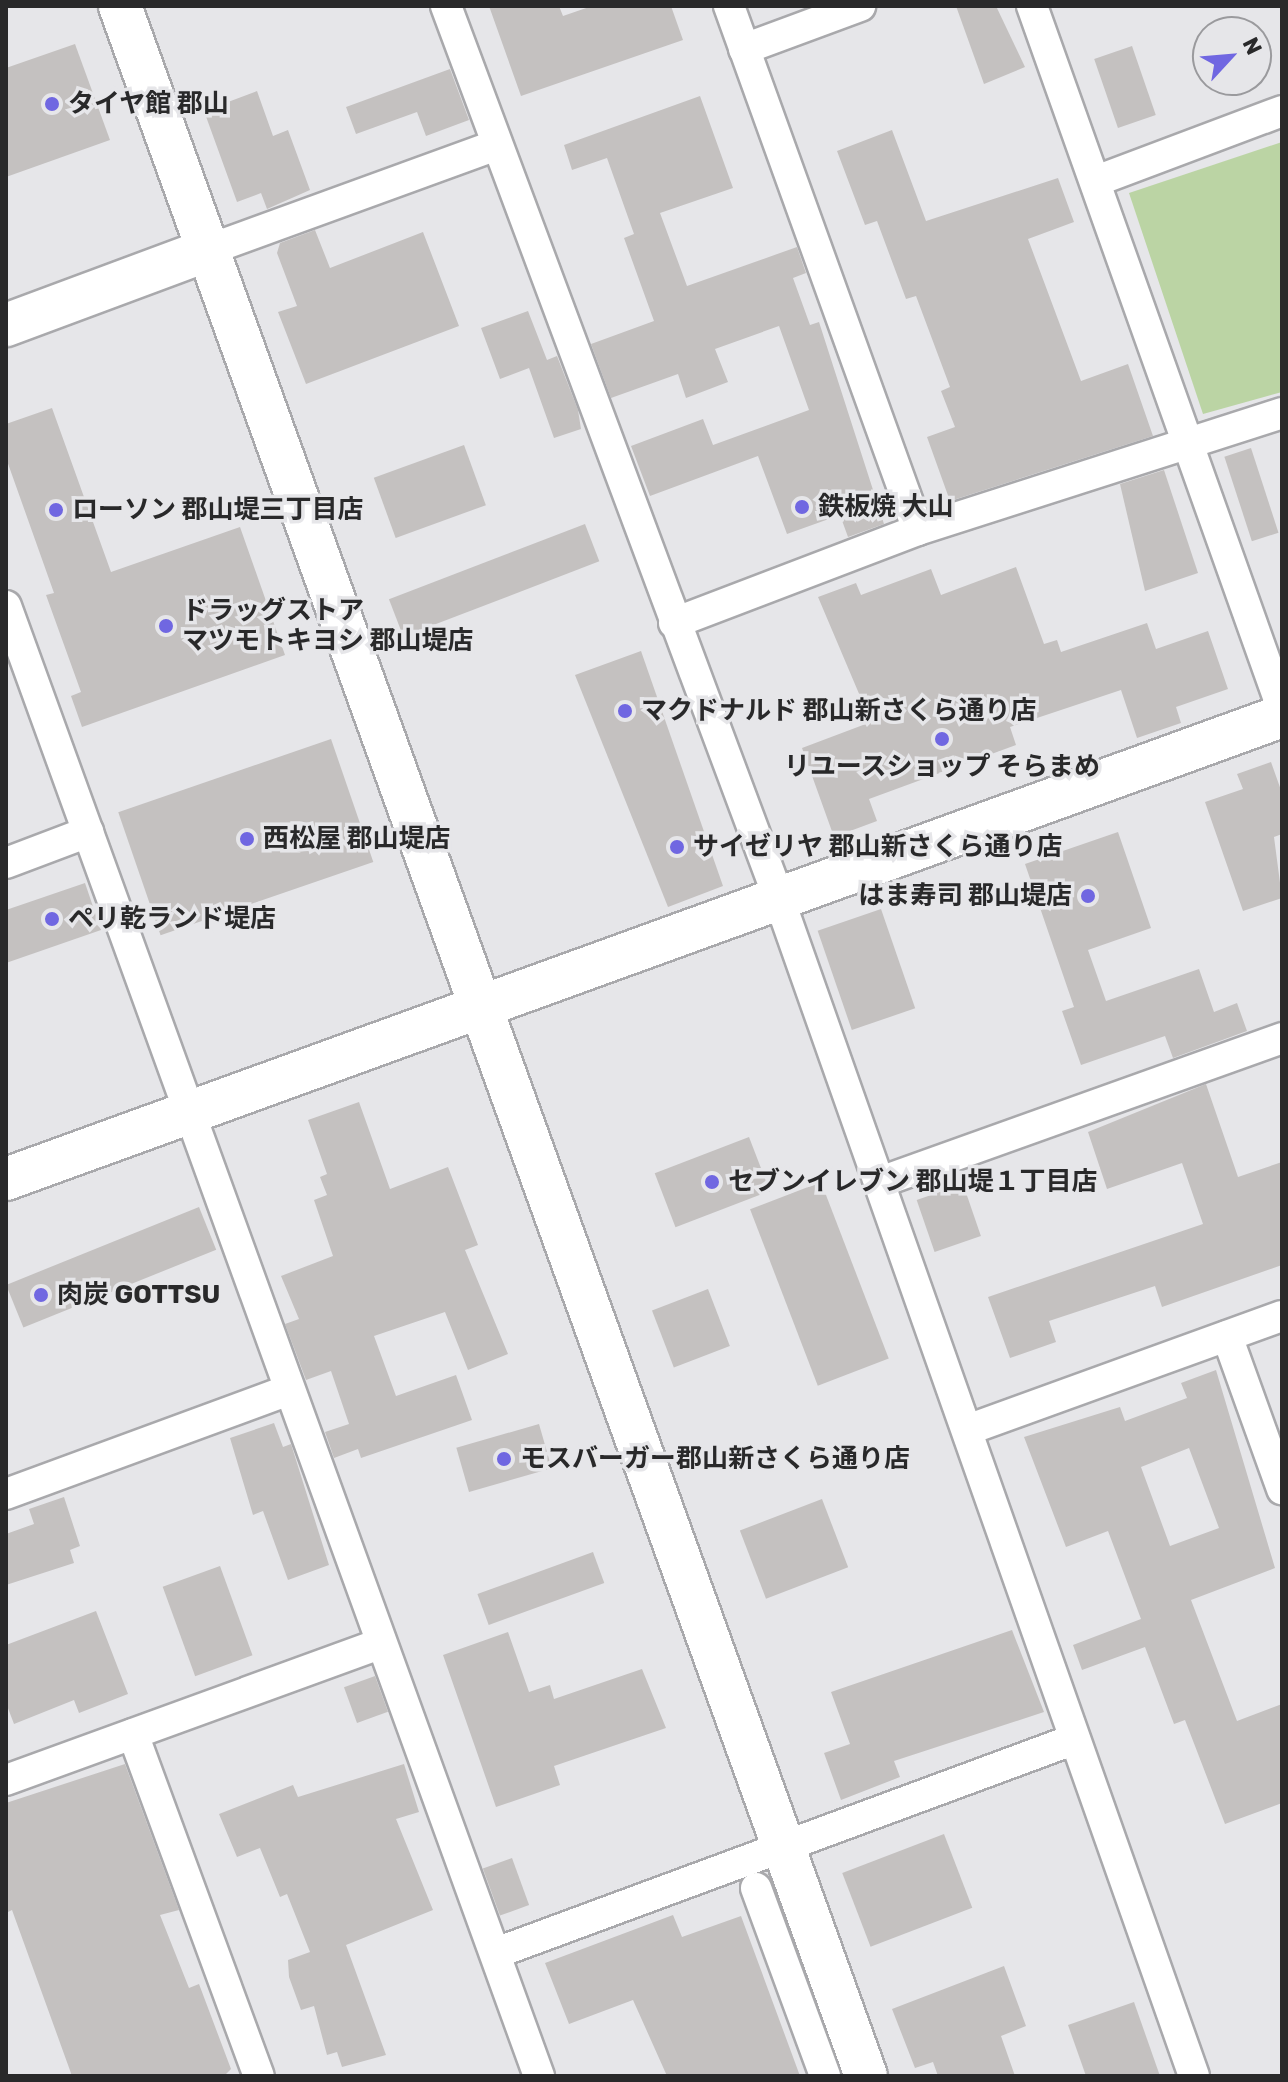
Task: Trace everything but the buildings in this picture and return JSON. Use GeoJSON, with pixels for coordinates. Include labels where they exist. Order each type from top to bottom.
{"type":"FeatureCollection","features":[{"type":"Feature","properties":{"kind":"street"},"geometry":{"type":"LineString","coordinates":[[120,6],[486,1009],[866,2076]]}},
{"type":"Feature","properties":{"kind":"street"},"geometry":{"type":"LineString","coordinates":[[446,6],[778,896],[1194,2076]]}},
{"type":"Feature","properties":{"kind":"street"},"geometry":{"type":"LineString","coordinates":[[729,6],[918,530]]}},
{"type":"Feature","properties":{"kind":"street"},"geometry":{"type":"LineString","coordinates":[[744,49],[860,6]]}},
{"type":"Feature","properties":{"kind":"street"},"geometry":{"type":"LineString","coordinates":[[1032,6],[1282,708]]}},
{"type":"Feature","properties":{"kind":"street"},"geometry":{"type":"LineString","coordinates":[[1096,181],[1282,111]]}},
{"type":"Feature","properties":{"kind":"street"},"geometry":{"type":"LineString","coordinates":[[6,325],[496,145]]}},
{"type":"Feature","properties":{"kind":"street"},"geometry":{"type":"LineString","coordinates":[[674,623],[918,530],[1185,439],[1282,413]]}},
{"type":"Feature","properties":{"kind":"street"},"geometry":{"type":"LineString","coordinates":[[6,606],[286,1391],[539,2076]]}},
{"type":"Feature","properties":{"kind":"street"},"geometry":{"type":"LineString","coordinates":[[6,1179],[486,1009],[778,896],[1282,716]]}},
{"type":"Feature","properties":{"kind":"street"},"geometry":{"type":"LineString","coordinates":[[6,863],[88,832]]}},
{"type":"Feature","properties":{"kind":"street"},"geometry":{"type":"LineString","coordinates":[[880,1182],[1282,1038]]}},
{"type":"Feature","properties":{"kind":"street"},"geometry":{"type":"LineString","coordinates":[[967,1430],[1282,1316]]}},
{"type":"Feature","properties":{"kind":"street"},"geometry":{"type":"LineString","coordinates":[[1227,1336],[1282,1489]]}},
{"type":"Feature","properties":{"kind":"street"},"geometry":{"type":"LineString","coordinates":[[6,1494],[286,1391]]}},
{"type":"Feature","properties":{"kind":"street"},"geometry":{"type":"LineString","coordinates":[[6,1780],[379,1644]]}},
{"type":"Feature","properties":{"kind":"street"},"geometry":{"type":"LineString","coordinates":[[133,1734],[259,2076]]}},
{"type":"Feature","properties":{"kind":"street"},"geometry":{"type":"LineString","coordinates":[[496,1953],[1075,1739]]}},
{"type":"Feature","properties":{"kind":"street"},"geometry":{"type":"LineString","coordinates":[[756,1888],[825,2076]]}},
{"type":"Feature","properties":{"kind":"green space"},"geometry":{"type":"Polygon","coordinates":[[[1282,142],[1282,392],[1203,414],[1129,193],[1282,142]]]}},
{"type":"Feature","properties":{"kind":"place","name":"タイヤ館 郡山"},"geometry":{"type":"Point","coordinates":[52,104]}},
{"type":"Feature","properties":{"kind":"place","name":"鉄板焼 大山"},"geometry":{"type":"Point","coordinates":[802,507]}},
{"type":"Feature","properties":{"kind":"place","name":"ローソン 郡山堤三丁目店"},"geometry":{"type":"Point","coordinates":[56,510]}},
{"type":"Feature","properties":{"kind":"place","name":"ドラッグストア マツモトキヨシ 郡山堤店"},"geometry":{"type":"Point","coordinates":[166,626]}},
{"type":"Feature","properties":{"kind":"place","name":"マクドナルド 郡山新さくら通り店"},"geometry":{"type":"Point","coordinates":[625,711]}},
{"type":"Feature","properties":{"kind":"place","name":"リユースショップ そらまめ"},"geometry":{"type":"Point","coordinates":[942,739]}},
{"type":"Feature","properties":{"kind":"place","name":"西松屋 郡山堤店"},"geometry":{"type":"Point","coordinates":[247,839]}},
{"type":"Feature","properties":{"kind":"place","name":"サイゼリヤ 郡山新さくら通り店"},"geometry":{"type":"Point","coordinates":[677,847]}},
{"type":"Feature","properties":{"kind":"place","name":"はま寿司 郡山堤店"},"geometry":{"type":"Point","coordinates":[1088,896]}},
{"type":"Feature","properties":{"kind":"place","name":"ペリ乾ランド堤店"},"geometry":{"type":"Point","coordinates":[52,919]}},
{"type":"Feature","properties":{"kind":"place","name":"セブンイレブン 郡山堤１丁目店"},"geometry":{"type":"Point","coordinates":[712,1182]}},
{"type":"Feature","properties":{"kind":"place","name":"肉炭 GOTTSU"},"geometry":{"type":"Point","coordinates":[41,1295]}},
{"type":"Feature","properties":{"kind":"place","name":"モスバーガー郡山新さくら通り店"},"geometry":{"type":"Point","coordinates":[504,1459]}}]}
